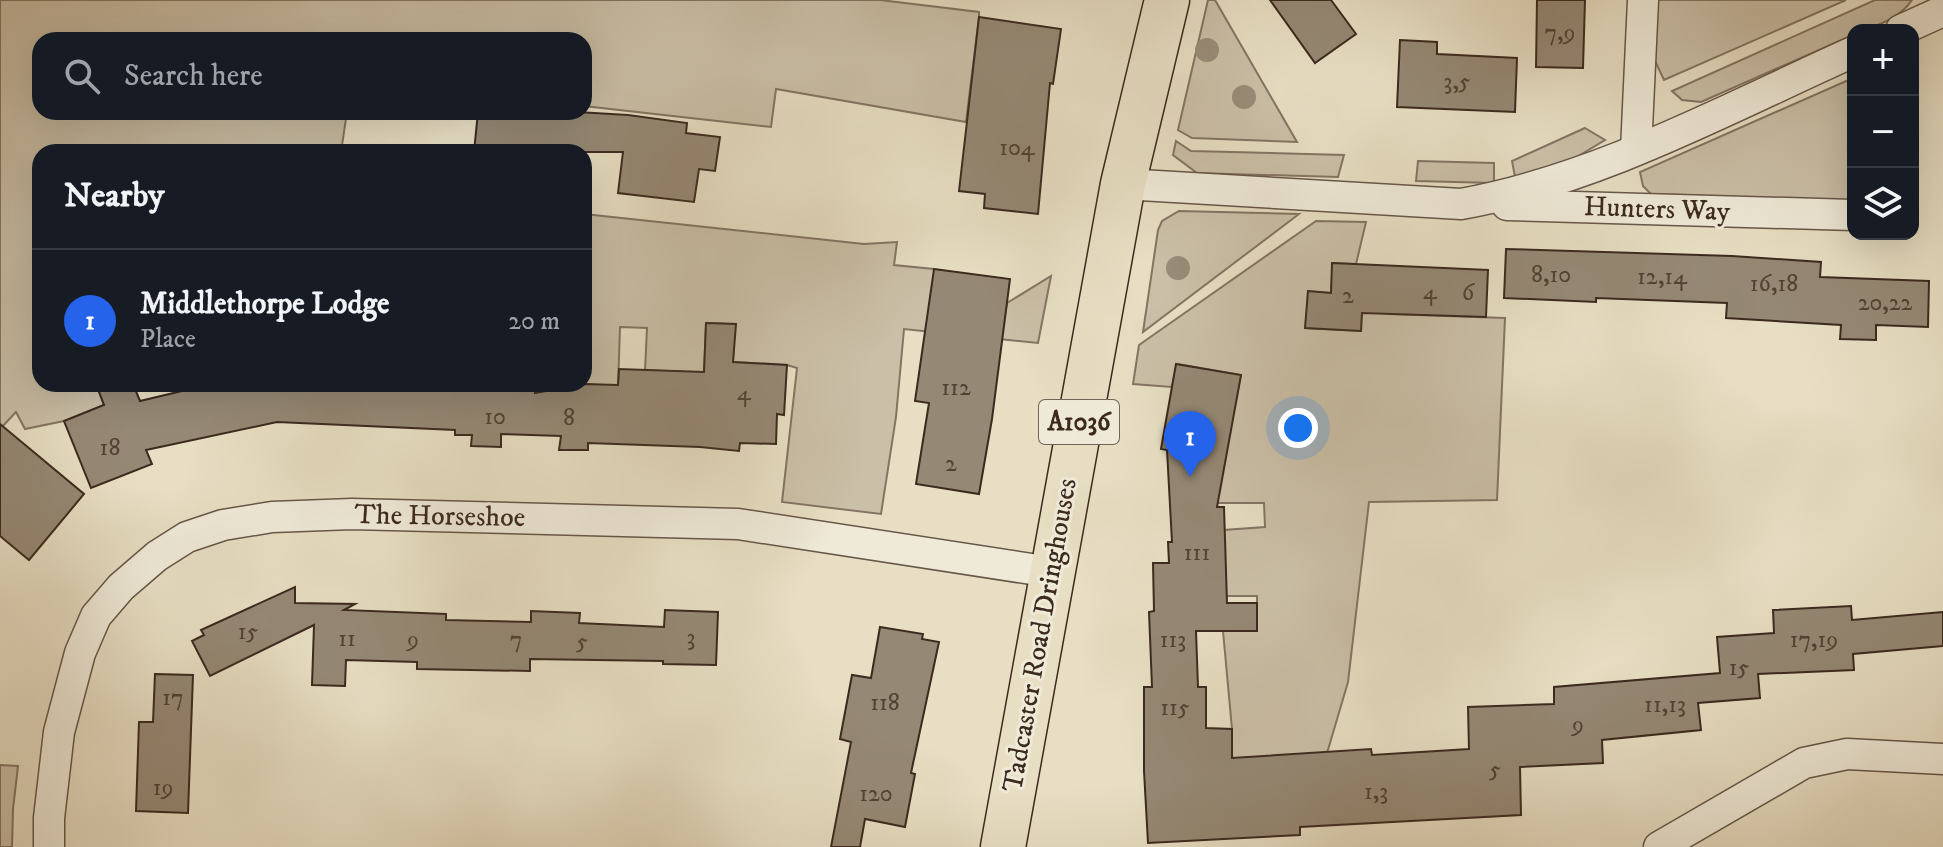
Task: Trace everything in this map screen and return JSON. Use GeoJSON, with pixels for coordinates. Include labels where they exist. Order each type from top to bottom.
{"type":"FeatureCollection","features":[{"type":"Feature","properties":{"kind":"main road","name":"Tadcaster Road Dringhouses"},"geometry":{"type":"LineString","coordinates":[[1003,847],[1123,184],[1167,0]]}},
{"type":"Feature","properties":{"kind":"street","name":"Hunters Way"},"geometry":{"type":"LineString","coordinates":[[1636,150],[1643,0]]}},
{"type":"Feature","properties":{"kind":"street"},"geometry":{"type":"LineString","coordinates":[[1917,24],[1943,11]]}},
{"type":"Feature","properties":{"kind":"street","name":"Hunters Way"},"geometry":{"type":"LineString","coordinates":[[1461,204],[1506,196],[1551,183],[1636,150],[1847,55]]}},
{"type":"Feature","properties":{"kind":"street","name":"Hunters Way"},"geometry":{"type":"LineString","coordinates":[[1123,184],[1461,204],[1847,215]]}},
{"type":"Feature","properties":{"kind":"street","name":"The Horseshoe"},"geometry":{"type":"LineString","coordinates":[[49,847],[49,818],[59,732],[80,653],[96,616],[121,587],[157,556],[187,537],[223,525],[272,517],[352,514],[738,524],[1051,572]]}},
{"type":"Feature","properties":{"kind":"street"},"geometry":{"type":"LineString","coordinates":[[1659,847],[1804,763],[1847,754],[1943,759]]}},
{"type":"Feature","properties":{"kind":"shaded area"},"geometry":{"type":"Polygon","coordinates":[[[0,0],[880,0],[979,12],[966,122],[776,89],[771,127],[592,107],[592,32],[32,32],[32,120],[346,120],[342,144],[32,144],[32,392],[99,392],[104,405],[64,421],[25,429],[16,412],[0,429],[0,0]]]}},
{"type":"Feature","properties":{"kind":"shaded area"},"geometry":{"type":"Polygon","coordinates":[[[1208,0],[1215,0],[1297,142],[1192,138],[1178,130],[1208,0]]]}},
{"type":"Feature","properties":{"kind":"shaded area"},"geometry":{"type":"Polygon","coordinates":[[[1653,0],[1846,0],[1664,80],[1655,61],[1653,0]]]}},
{"type":"Feature","properties":{"kind":"shaded area"},"geometry":{"type":"Polygon","coordinates":[[[1875,0],[1912,0],[1901,12],[1886,21],[1879,24],[1847,24],[1847,38],[1701,102],[1682,100],[1672,91],[1875,0]]]}},
{"type":"Feature","properties":{"kind":"shaded area"},"geometry":{"type":"Polygon","coordinates":[[[1847,81],[1847,201],[1651,194],[1643,186],[1640,172],[1847,81]]]}},
{"type":"Feature","properties":{"kind":"shaded area"},"geometry":{"type":"Polygon","coordinates":[[[1585,128],[1605,140],[1575,158],[1515,177],[1512,161],[1585,128]]]}},
{"type":"Feature","properties":{"kind":"shaded area"},"geometry":{"type":"Polygon","coordinates":[[[1176,141],[1191,151],[1344,155],[1338,177],[1197,173],[1173,155],[1176,141]]]}},
{"type":"Feature","properties":{"kind":"shaded area"},"geometry":{"type":"Polygon","coordinates":[[[1418,161],[1494,163],[1494,183],[1416,181],[1418,161]]]}},
{"type":"Feature","properties":{"kind":"shaded area"},"geometry":{"type":"Polygon","coordinates":[[[1179,211],[1299,214],[1143,332],[1158,230],[1162,221],[1179,211]]]}},
{"type":"Feature","properties":{"kind":"shaded area"},"geometry":{"type":"Polygon","coordinates":[[[592,215],[864,244],[897,242],[894,265],[934,269],[1003,327],[1007,303],[1051,276],[1038,343],[904,329],[896,417],[881,514],[782,502],[797,368],[733,362],[735,324],[706,323],[704,373],[645,370],[647,328],[620,327],[618,387],[592,385],[592,215]]]}},
{"type":"Feature","properties":{"kind":"shaded area"},"geometry":{"type":"Polygon","coordinates":[[[1316,221],[1366,222],[1356,264],[1333,263],[1331,293],[1308,291],[1306,328],[1360,331],[1363,299],[1388,314],[1505,318],[1497,500],[1369,502],[1348,682],[1325,760],[1232,760],[1223,631],[1257,631],[1257,596],[1226,596],[1224,530],[1265,527],[1264,503],[1215,503],[1241,375],[1177,364],[1172,387],[1133,384],[1139,345],[1316,221]]]}},
{"type":"Feature","properties":{"kind":"shaded area"},"geometry":{"type":"Polygon","coordinates":[[[0,765],[18,766],[12,847],[0,847],[0,765]]]}},
{"type":"Feature","properties":{"kind":"building"},"geometry":{"type":"Polygon","coordinates":[[[1270,0],[1331,0],[1356,34],[1315,63],[1270,0]]]}},
{"type":"Feature","properties":{"kind":"building"},"geometry":{"type":"Polygon","coordinates":[[[1537,0],[1585,0],[1583,68],[1536,67],[1537,0]]]}},
{"type":"Feature","properties":{"kind":"building"},"geometry":{"type":"Polygon","coordinates":[[[979,17],[1061,29],[1053,84],[1050,83],[1038,214],[984,208],[985,194],[959,191],[979,17]]]}},
{"type":"Feature","properties":{"kind":"building"},"geometry":{"type":"Polygon","coordinates":[[[1400,40],[1437,42],[1437,54],[1517,58],[1515,112],[1397,107],[1400,40]]]}},
{"type":"Feature","properties":{"kind":"building"},"geometry":{"type":"Polygon","coordinates":[[[592,113],[687,123],[686,133],[720,137],[715,171],[699,169],[694,202],[618,193],[623,152],[592,152],[592,144],[475,144],[477,120],[592,120],[592,113]]]}},
{"type":"Feature","properties":{"kind":"building"},"geometry":{"type":"Polygon","coordinates":[[[1506,249],[1821,262],[1820,277],[1929,281],[1928,327],[1876,325],[1876,340],[1840,339],[1841,325],[1726,318],[1727,303],[1504,298],[1506,249]]]}},
{"type":"Feature","properties":{"kind":"building"},"geometry":{"type":"Polygon","coordinates":[[[1332,263],[1488,270],[1486,317],[1362,313],[1361,331],[1305,328],[1308,291],[1331,293],[1332,263]]]}},
{"type":"Feature","properties":{"kind":"building"},"geometry":{"type":"Polygon","coordinates":[[[934,269],[1010,279],[979,494],[916,484],[929,403],[915,401],[934,269]]]}},
{"type":"Feature","properties":{"kind":"building"},"geometry":{"type":"Polygon","coordinates":[[[706,323],[736,324],[733,362],[787,365],[784,415],[777,414],[776,444],[740,443],[739,451],[588,443],[588,450],[559,450],[561,436],[501,434],[501,447],[471,446],[472,435],[455,435],[455,430],[277,422],[146,450],[152,464],[91,488],[64,421],[104,405],[99,392],[136,392],[140,401],[178,392],[592,392],[592,384],[618,385],[619,369],[704,372],[706,323]]]}},
{"type":"Feature","properties":{"kind":"building"},"geometry":{"type":"Polygon","coordinates":[[[1176,364],[1241,375],[1217,507],[1224,507],[1227,603],[1257,603],[1257,631],[1196,631],[1198,687],[1206,687],[1206,728],[1232,729],[1232,758],[1371,749],[1372,755],[1469,749],[1468,707],[1554,704],[1554,687],[1720,673],[1717,637],[1774,633],[1773,610],[1851,606],[1852,620],[1943,612],[1943,646],[1853,654],[1854,670],[1758,674],[1760,698],[1698,703],[1701,730],[1602,740],[1603,763],[1520,767],[1521,815],[1300,827],[1300,835],[1148,843],[1144,687],[1152,687],[1149,612],[1154,611],[1153,563],[1169,563],[1168,542],[1172,542],[1167,450],[1161,449],[1176,364]]]}},
{"type":"Feature","properties":{"kind":"building"},"geometry":{"type":"Polygon","coordinates":[[[0,424],[84,494],[29,560],[0,536],[0,424]]]}},
{"type":"Feature","properties":{"kind":"building"},"geometry":{"type":"Polygon","coordinates":[[[295,587],[295,603],[355,604],[344,610],[446,614],[446,620],[531,622],[531,611],[580,613],[579,623],[664,627],[665,610],[718,612],[716,665],[530,659],[530,671],[417,669],[417,662],[346,660],[345,686],[312,685],[314,625],[210,676],[192,641],[204,635],[201,630],[295,587]]]}},
{"type":"Feature","properties":{"kind":"building"},"geometry":{"type":"Polygon","coordinates":[[[880,627],[923,634],[922,639],[939,642],[911,773],[915,774],[905,827],[865,819],[860,847],[831,847],[851,742],[840,739],[852,675],[871,678],[880,627]]]}},
{"type":"Feature","properties":{"kind":"building"},"geometry":{"type":"Polygon","coordinates":[[[155,674],[193,675],[188,813],[136,811],[139,722],[153,722],[155,674]]]}},
{"type":"Feature","properties":{"kind":"place","name":"Middlethorpe Lodge"},"geometry":{"type":"Point","coordinates":[1190,477]}}]}
